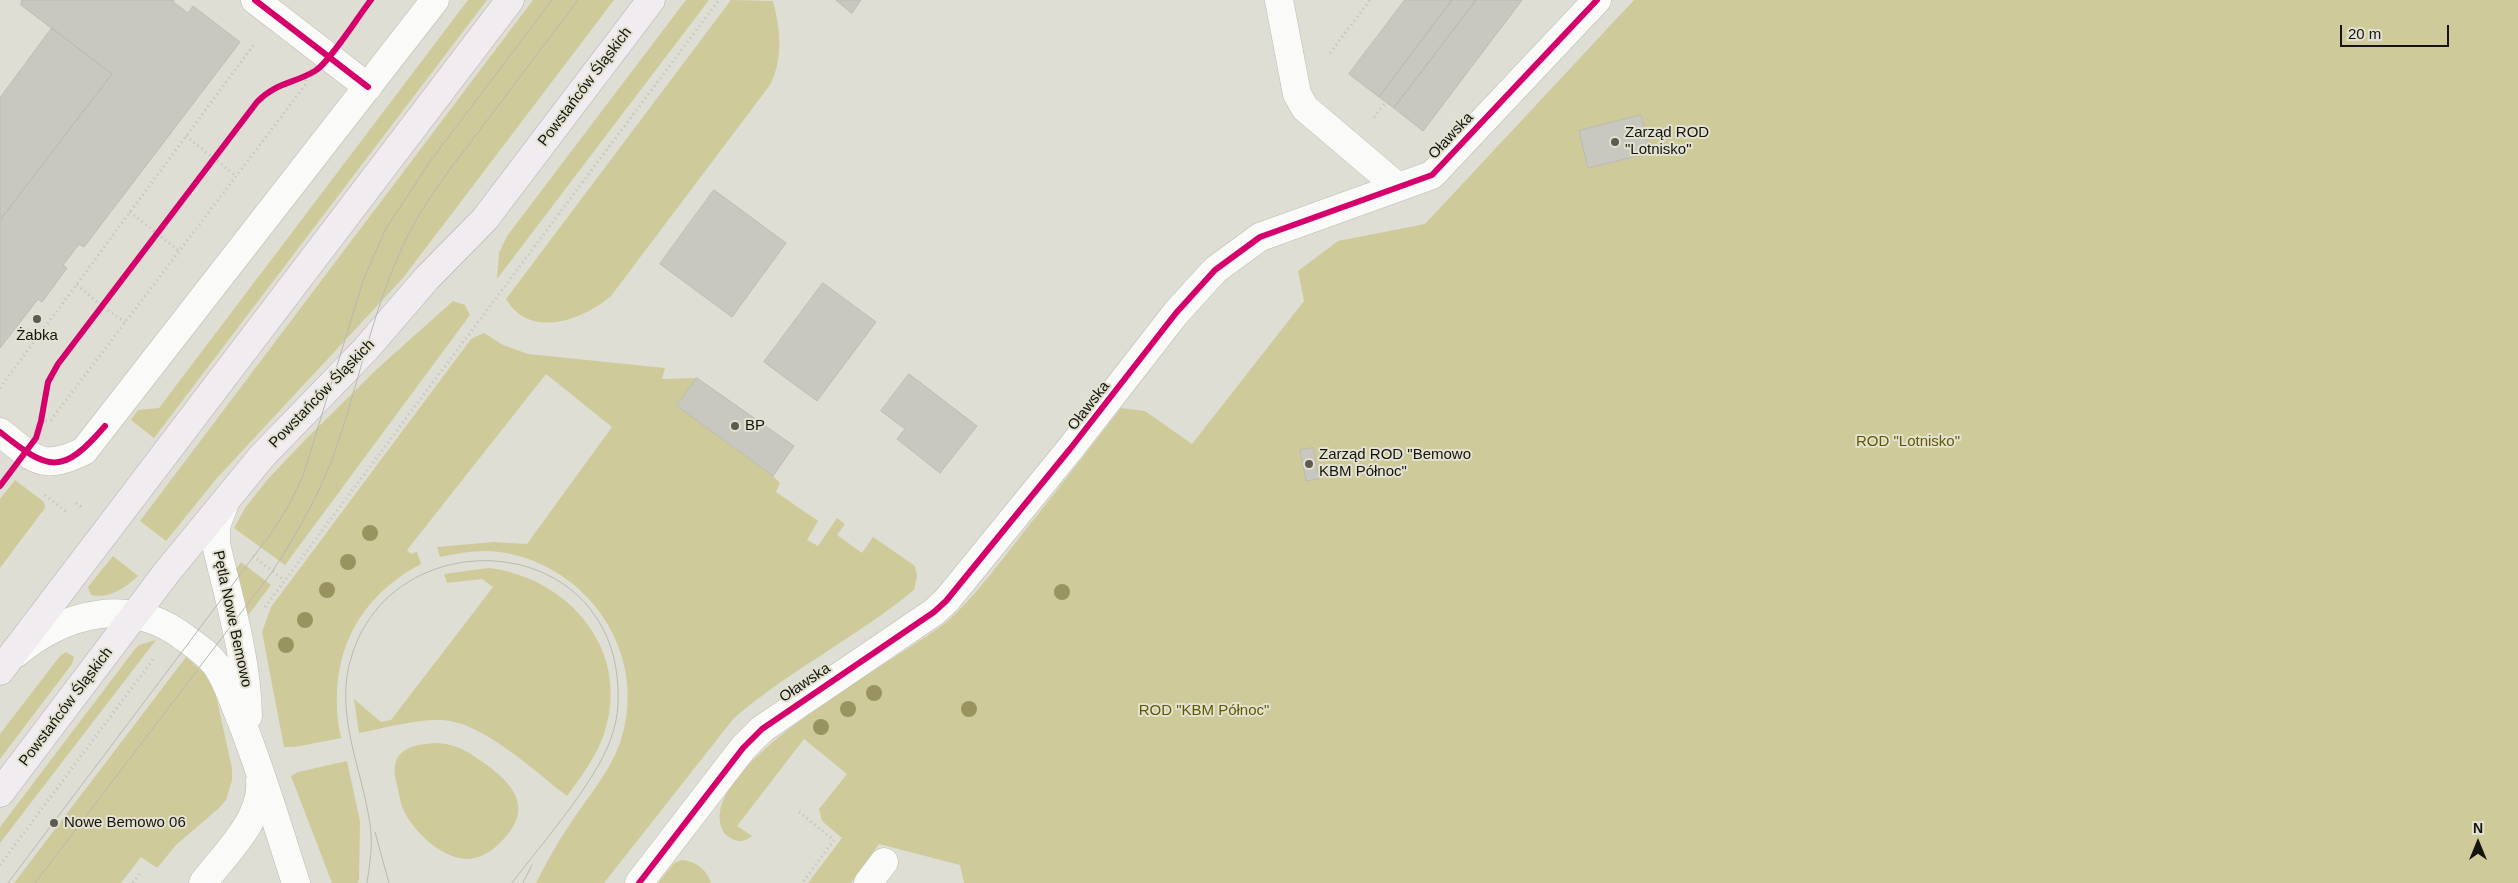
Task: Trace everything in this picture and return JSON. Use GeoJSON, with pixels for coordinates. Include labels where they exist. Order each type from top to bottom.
{"type":"FeatureCollection","features":[{"type":"Feature","properties":{"kind":"main road"},"geometry":{"type":"LineString","coordinates":[[6,664],[510,0]]}},
{"type":"Feature","properties":{"kind":"main road","name":"Powstańców Śląskich"},"geometry":{"type":"LineString","coordinates":[[0,793],[167,572],[263,456],[365,350],[427,278],[485,219],[651,0]]}},
{"type":"Feature","properties":{"kind":"street"},"geometry":{"type":"LineString","coordinates":[[255,0],[368,87]]}},
{"type":"Feature","properties":{"kind":"street"},"geometry":{"type":"LineString","coordinates":[[0,432],[26,453],[46,463],[64,460],[84,451],[435,0]]}},
{"type":"Feature","properties":{"kind":"street"},"geometry":{"type":"LineString","coordinates":[[1279,0],[1297,94],[1306,108],[1398,187]]}},
{"type":"Feature","properties":{"kind":"street","name":"Oławska"},"geometry":{"type":"LineString","coordinates":[[639,883],[743,748],[762,728],[934,612],[946,601],[1070,449],[1176,312],[1215,270],[1260,237],[1432,175],[1596,0]]}},
{"type":"Feature","properties":{"kind":"street","name":"Pętla Nowe Bemowo"},"geometry":{"type":"LineString","coordinates":[[225,502],[216,526],[216,544],[247,690],[248,737]]}},
{"type":"Feature","properties":{"kind":"street","name":"Pętla Nowe Bemowo"},"geometry":{"type":"LineString","coordinates":[[6,664],[36,638],[80,618],[107,612],[155,619],[174,629],[216,664],[226,683],[248,737],[296,883]]}},
{"type":"Feature","properties":{"kind":"street","name":"Pętla Nowe Bemowo"},"geometry":{"type":"LineString","coordinates":[[203,883],[254,816],[260,793],[259,770]]}},
{"type":"Feature","properties":{"kind":"street","name":"Pętla Nowe Bemowo"},"geometry":{"type":"LineString","coordinates":[[276,883],[283,862],[281,837]]}},
{"type":"Feature","properties":{"kind":"path"},"geometry":{"type":"LineString","coordinates":[[222,569],[239,546],[284,580],[719,0]]}},
{"type":"Feature","properties":{"kind":"path"},"geometry":{"type":"LineString","coordinates":[[1330,53],[1370,0]]}},
{"type":"Feature","properties":{"kind":"path"},"geometry":{"type":"LineString","coordinates":[[0,388],[257,40]]}},
{"type":"Feature","properties":{"kind":"path"},"geometry":{"type":"LineString","coordinates":[[297,79],[317,70],[330,56]]}},
{"type":"Feature","properties":{"kind":"path"},"geometry":{"type":"LineString","coordinates":[[26,453],[36,438],[39,419],[51,420],[306,84],[306,75]]}},
{"type":"Feature","properties":{"kind":"path"},"geometry":{"type":"LineString","coordinates":[[1374,117],[1386,102]]}},
{"type":"Feature","properties":{"kind":"path"},"geometry":{"type":"LineString","coordinates":[[186,136],[216,158],[236,176]]}},
{"type":"Feature","properties":{"kind":"path"},"geometry":{"type":"LineString","coordinates":[[210,166],[222,150]]}},
{"type":"Feature","properties":{"kind":"path"},"geometry":{"type":"LineString","coordinates":[[130,212],[158,236],[180,251]]}},
{"type":"Feature","properties":{"kind":"path"},"geometry":{"type":"LineString","coordinates":[[151,244],[163,228]]}},
{"type":"Feature","properties":{"kind":"path"},"geometry":{"type":"LineString","coordinates":[[77,284],[103,307],[125,322]]}},
{"type":"Feature","properties":{"kind":"path"},"geometry":{"type":"LineString","coordinates":[[97,314],[109,299]]}},
{"type":"Feature","properties":{"kind":"path"},"geometry":{"type":"LineString","coordinates":[[0,865],[174,629]]}},
{"type":"Feature","properties":{"kind":"path"},"geometry":{"type":"LineString","coordinates":[[799,812],[834,840],[802,883]]}},
{"type":"Feature","properties":{"kind":"path"},"geometry":{"type":"LineString","coordinates":[[133,883],[141,872]]}},
{"type":"Feature","properties":{"kind":"green space"},"geometry":{"type":"Polygon","coordinates":[[[468,0],[487,0],[154,438],[131,420],[138,410],[159,408],[468,0]]]}},
{"type":"Feature","properties":{"kind":"green space"},"geometry":{"type":"Polygon","coordinates":[[[533,0],[614,0],[403,278],[217,478],[166,541],[140,521],[533,0]]]}},
{"type":"Feature","properties":{"kind":"green space"},"geometry":{"type":"Polygon","coordinates":[[[686,0],[709,0],[497,279],[499,253],[507,236],[686,0]]]}},
{"type":"Feature","properties":{"kind":"green space"},"geometry":{"type":"Polygon","coordinates":[[[731,0],[773,1],[779,33],[779,54],[770,85],[611,296],[586,312],[557,322],[542,322],[529,319],[516,312],[506,299],[731,0]]]}},
{"type":"Feature","properties":{"kind":"green space","name":"ROD \"Lotnisko\""},"geometry":{"type":"Polygon","coordinates":[[[1634,0],[2518,0],[2518,883],[964,883],[960,865],[879,844],[851,883],[808,883],[842,838],[822,821],[819,809],[847,774],[804,739],[737,826],[752,836],[738,841],[725,834],[721,808],[737,778],[768,747],[807,716],[950,619],[988,578],[1121,408],[1145,411],[1192,444],[1304,301],[1298,271],[1338,241],[1425,224],[1634,0]]]}},
{"type":"Feature","properties":{"kind":"green space"},"geometry":{"type":"Polygon","coordinates":[[[453,301],[465,305],[470,315],[285,565],[234,528],[245,508],[268,479],[305,440],[377,369],[453,301]]]}},
{"type":"Feature","properties":{"kind":"green space"},"geometry":{"type":"Polygon","coordinates":[[[484,333],[503,345],[528,354],[665,368],[662,379],[697,378],[677,406],[773,476],[780,483],[776,492],[818,521],[807,540],[818,546],[837,518],[845,524],[837,535],[862,553],[873,537],[915,566],[917,576],[914,590],[870,623],[778,684],[734,718],[604,883],[536,883],[561,838],[604,775],[620,743],[627,712],[627,681],[620,652],[608,624],[590,600],[568,580],[541,564],[511,554],[493,551],[467,552],[440,557],[437,547],[494,542],[527,544],[612,427],[546,374],[407,550],[411,554],[417,552],[421,564],[397,579],[378,596],[362,615],[350,636],[342,659],[338,684],[337,710],[341,738],[295,747],[284,747],[262,632],[271,607],[471,339],[484,333]]]}},
{"type":"Feature","properties":{"kind":"green space"},"geometry":{"type":"Polygon","coordinates":[[[15,480],[44,502],[45,508],[0,568],[0,499],[15,480]]]}},
{"type":"Feature","properties":{"kind":"green space"},"geometry":{"type":"Polygon","coordinates":[[[113,556],[138,576],[128,585],[110,594],[91,595],[88,587],[113,556]]]}},
{"type":"Feature","properties":{"kind":"green space"},"geometry":{"type":"Polygon","coordinates":[[[241,562],[271,585],[243,622],[234,572],[241,562]]]}},
{"type":"Feature","properties":{"kind":"green space"},"geometry":{"type":"Polygon","coordinates":[[[489,568],[518,575],[545,587],[568,603],[587,624],[601,648],[609,675],[610,704],[604,734],[592,759],[567,796],[524,761],[491,738],[458,723],[442,720],[421,721],[359,733],[354,699],[381,722],[391,720],[493,587],[482,579],[447,583],[444,574],[489,568]]]}},
{"type":"Feature","properties":{"kind":"green space"},"geometry":{"type":"Polygon","coordinates":[[[156,640],[0,843],[0,827],[135,649],[139,645],[156,640]]]}},
{"type":"Feature","properties":{"kind":"green space"},"geometry":{"type":"Polygon","coordinates":[[[66,652],[74,657],[72,664],[0,759],[0,734],[60,656],[66,652]]]}},
{"type":"Feature","properties":{"kind":"green space"},"geometry":{"type":"Polygon","coordinates":[[[186,657],[204,673],[215,691],[232,768],[232,780],[226,800],[176,845],[157,868],[141,857],[121,883],[14,883],[186,657]]]}},
{"type":"Feature","properties":{"kind":"green space"},"geometry":{"type":"Polygon","coordinates":[[[437,743],[458,747],[487,765],[507,782],[517,800],[518,810],[511,831],[498,845],[482,856],[468,859],[458,858],[439,850],[415,828],[403,808],[395,776],[397,758],[411,747],[437,743]]]}},
{"type":"Feature","properties":{"kind":"green space"},"geometry":{"type":"Polygon","coordinates":[[[347,761],[360,821],[359,879],[358,883],[332,883],[291,776],[298,772],[347,761]]]}},
{"type":"Feature","properties":{"kind":"green space"},"geometry":{"type":"Polygon","coordinates":[[[682,860],[692,862],[700,867],[707,874],[711,883],[658,883],[674,863],[682,860]]]}},
{"type":"Feature","properties":{"kind":"building"},"geometry":{"type":"Polygon","coordinates":[[[22,0],[174,0],[173,2],[188,13],[193,6],[240,42],[84,247],[79,244],[63,265],[67,268],[42,302],[38,299],[0,348],[0,220],[112,74],[21,5],[22,0]]]}},
{"type":"Feature","properties":{"kind":"building"},"geometry":{"type":"Polygon","coordinates":[[[836,0],[861,0],[852,13],[836,0]]]}},
{"type":"Feature","properties":{"kind":"building"},"geometry":{"type":"Polygon","coordinates":[[[1405,0],[1452,0],[1379,97],[1349,74],[1405,0]]]}},
{"type":"Feature","properties":{"kind":"building"},"geometry":{"type":"Polygon","coordinates":[[[1452,0],[1476,0],[1394,108],[1379,97],[1452,0]]]}},
{"type":"Feature","properties":{"kind":"building"},"geometry":{"type":"Polygon","coordinates":[[[1476,0],[1522,0],[1423,131],[1394,108],[1476,0]]]}},
{"type":"Feature","properties":{"kind":"building"},"geometry":{"type":"Polygon","coordinates":[[[52,28],[112,74],[0,220],[0,98],[52,28]]]}},
{"type":"Feature","properties":{"kind":"building","name":"Zarząd ROD \"Lotnisko\""},"geometry":{"type":"Polygon","coordinates":[[[1641,115],[1650,153],[1588,168],[1579,131],[1641,115]]]}},
{"type":"Feature","properties":{"kind":"building"},"geometry":{"type":"Polygon","coordinates":[[[714,190],[786,243],[732,317],[660,264],[714,190]]]}},
{"type":"Feature","properties":{"kind":"building"},"geometry":{"type":"Polygon","coordinates":[[[823,283],[876,322],[817,401],[764,362],[823,283]]]}},
{"type":"Feature","properties":{"kind":"building"},"geometry":{"type":"Polygon","coordinates":[[[909,374],[977,426],[940,473],[897,439],[905,429],[881,411],[909,374]]]}},
{"type":"Feature","properties":{"kind":"building","name":"BP"},"geometry":{"type":"Polygon","coordinates":[[[697,378],[794,446],[773,476],[677,406],[697,378]]]}},
{"type":"Feature","properties":{"kind":"building","name":"Zarząd ROD \"Bemowo KBM Północ\""},"geometry":{"type":"Polygon","coordinates":[[[1313,448],[1319,479],[1306,481],[1300,450],[1313,448]]]}},
{"type":"Feature","properties":{"kind":"tram line"},"geometry":{"type":"LineString","coordinates":[[8,883],[272,532],[289,505],[303,476],[363,281],[385,230],[431,160],[552,0]]}},
{"type":"Feature","properties":{"kind":"tram line"},"geometry":{"type":"LineString","coordinates":[[35,883],[272,572],[282,556],[302,523],[327,473],[348,413],[385,290],[412,227],[450,169],[578,0]]}},
{"type":"Feature","properties":{"kind":"tram line"},"geometry":{"type":"LineString","coordinates":[[367,883],[371,831],[347,719],[347,676],[352,655],[374,613],[406,583],[445,566],[488,561],[530,568],[568,587],[597,619],[615,663],[618,688],[618,704],[614,729],[597,768],[570,809],[512,883]]}},
{"type":"Feature","properties":{"kind":"tram line"},"geometry":{"type":"LineString","coordinates":[[375,832],[389,883]]}},
{"type":"Feature","properties":{"kind":"tram line"},"geometry":{"type":"LineString","coordinates":[[523,883],[532,865]]}},
{"type":"Feature","properties":{"kind":"cycle path"},"geometry":{"type":"LineString","coordinates":[[255,0],[368,87]]}},
{"type":"Feature","properties":{"kind":"cycle path"},"geometry":{"type":"LineString","coordinates":[[0,486],[36,438],[48,382],[58,364],[257,102],[264,95],[278,87],[307,75],[321,66],[336,49],[371,0]]}},
{"type":"Feature","properties":{"kind":"cycle path"},"geometry":{"type":"LineString","coordinates":[[639,883],[743,748],[762,729],[934,612],[946,601],[1070,449],[1176,313],[1215,270],[1260,237],[1432,175],[1597,0]]}},
{"type":"Feature","properties":{"kind":"cycle path"},"geometry":{"type":"LineString","coordinates":[[0,432],[31,455],[55,462],[66,460],[77,454],[105,426]]}},
{"type":"Feature","properties":{"kind":"place","name":"Zarząd ROD \"Lotnisko\""},"geometry":{"type":"Point","coordinates":[1615,142]}},
{"type":"Feature","properties":{"kind":"place","name":"Żabka"},"geometry":{"type":"Point","coordinates":[37,319]}},
{"type":"Feature","properties":{"kind":"place","name":"BP"},"geometry":{"type":"Point","coordinates":[735,426]}},
{"type":"Feature","properties":{"kind":"place","name":"Zarząd ROD \"Bemowo KBM Północ\""},"geometry":{"type":"Point","coordinates":[1309,464]}},
{"type":"Feature","properties":{"kind":"place","name":"Nowe Bemowo 06"},"geometry":{"type":"Point","coordinates":[54,823]}},
{"type":"Feature","properties":{"kind":"park label","name":"ROD \"KBM Północ\""},"geometry":{"type":"Point","coordinates":[1204,711]}}]}
